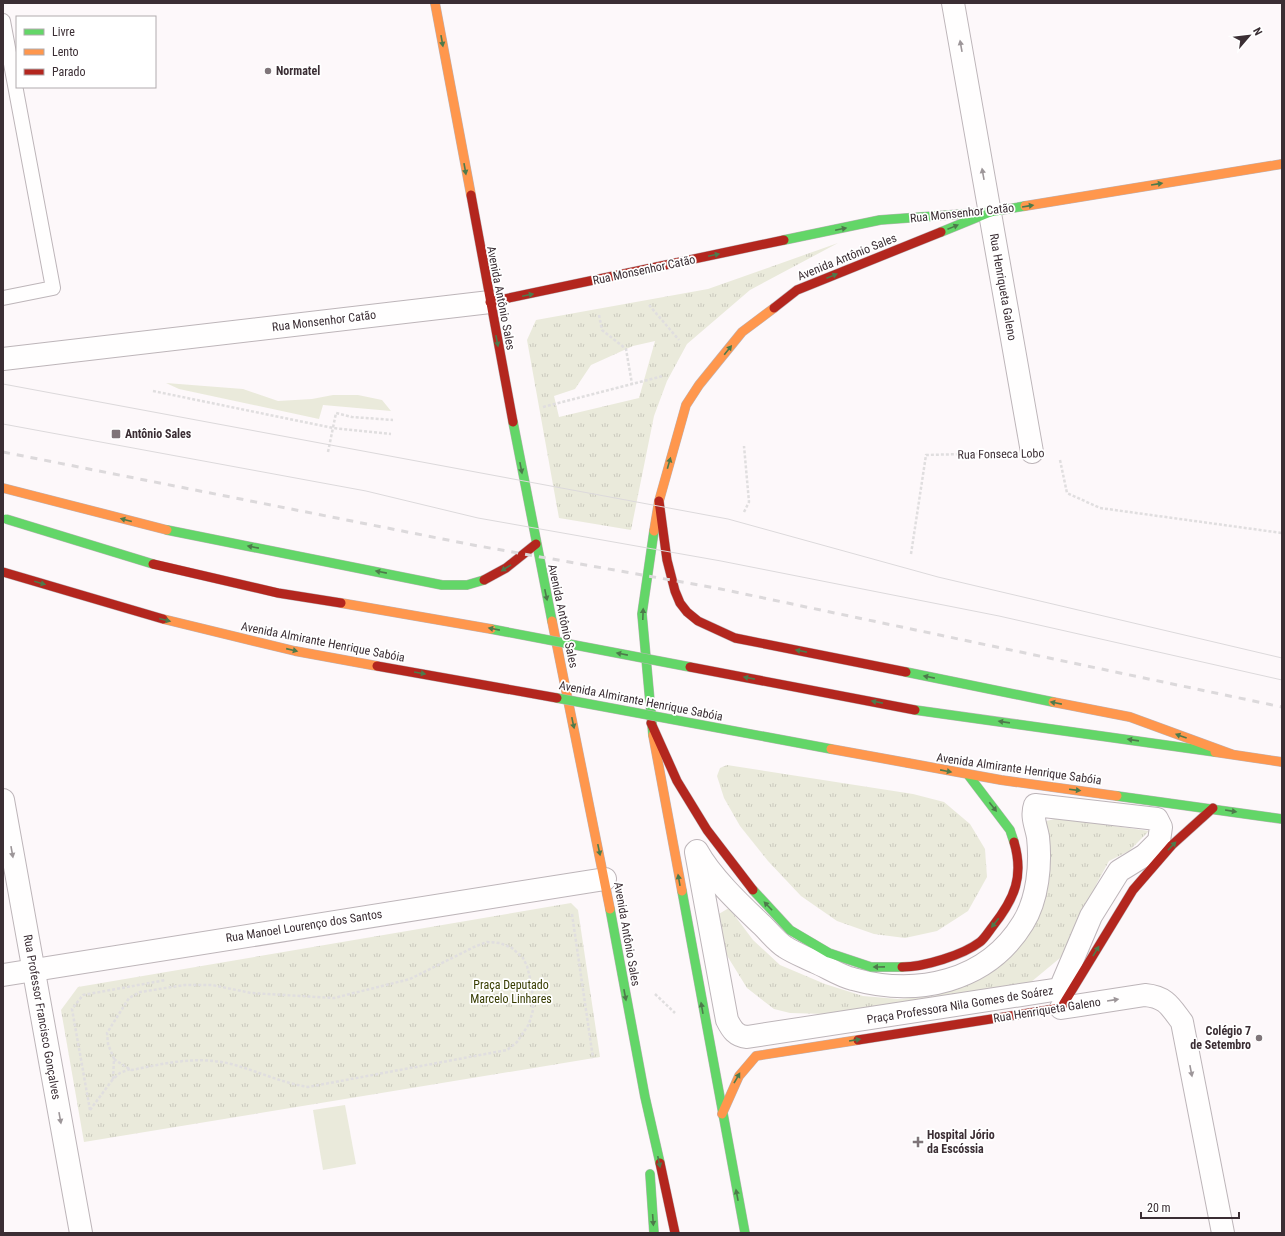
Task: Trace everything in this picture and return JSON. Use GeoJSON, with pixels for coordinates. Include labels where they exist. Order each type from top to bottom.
{"type":"FeatureCollection","features":[{"type":"Feature","properties":{"kind":"main road","name":"Avenida Antônio Sales"},"geometry":{"type":"LineString","coordinates":[[435,3],[536,544],[605,879],[618,957],[645,1097],[674,1233]]}},
{"type":"Feature","properties":{"kind":"main road","name":"Rua Monsenhor Catão"},"geometry":{"type":"LineString","coordinates":[[490,302],[880,220],[990,212],[1282,164]]}},
{"type":"Feature","properties":{"kind":"main road","name":"Avenida Antônio Sales"},"geometry":{"type":"LineString","coordinates":[[745,1233],[709,1046],[651,723],[642,614],[659,501],[686,405],[699,385],[742,332],[797,290],[990,212]]}},
{"type":"Feature","properties":{"kind":"main road"},"geometry":{"type":"LineString","coordinates":[[3,488],[140,524],[442,585],[470,584],[490,578],[510,566],[536,544]]}},
{"type":"Feature","properties":{"kind":"main road"},"geometry":{"type":"LineString","coordinates":[[659,501],[670,576],[686,611],[706,627],[735,638],[1130,717],[1231,754]]}},
{"type":"Feature","properties":{"kind":"main road"},"geometry":{"type":"LineString","coordinates":[[5,519],[158,566],[278,593],[461,623],[915,710],[1282,762]]}},
{"type":"Feature","properties":{"kind":"main road","name":"Avenida Almirante Henrique Sabóia"},"geometry":{"type":"LineString","coordinates":[[3,572],[163,619],[295,651],[633,711],[969,776],[1213,808],[1282,819]]}},
{"type":"Feature","properties":{"kind":"main road"},"geometry":{"type":"LineString","coordinates":[[651,723],[677,781],[707,830],[747,884],[790,930],[829,953],[871,967],[910,967],[944,960],[980,942],[1002,915],[1014,896],[1018,879],[1018,856],[1010,830],[969,776]]}},
{"type":"Feature","properties":{"kind":"main road"},"geometry":{"type":"LineString","coordinates":[[1061,1008],[1133,890],[1172,845],[1213,808]]}},
{"type":"Feature","properties":{"kind":"main road","name":"Rua Henriqueta Galeno"},"geometry":{"type":"LineString","coordinates":[[722,1114],[732,1088],[744,1066],[756,1056],[1061,1008]]}},
{"type":"Feature","properties":{"kind":"main road"},"geometry":{"type":"LineString","coordinates":[[645,1097],[654,1233]]}},
{"type":"Feature","properties":{"kind":"street","name":"Rua Henriqueta Galeno"},"geometry":{"type":"LineString","coordinates":[[953,3],[1032,452]]}},
{"type":"Feature","properties":{"kind":"street","name":"Rua Monsenhor Catão"},"geometry":{"type":"LineString","coordinates":[[3,359],[490,302]]}},
{"type":"Feature","properties":{"kind":"street","name":"Rua Professor Francisco Gonçalves"},"geometry":{"type":"LineString","coordinates":[[3,800],[81,1233]]}},
{"type":"Feature","properties":{"kind":"street","name":"Praça Professora Nila Gomes de Soárez"},"geometry":{"type":"LineString","coordinates":[[1035,805],[1157,819],[1161,827],[1159,841],[1145,855],[1118,871],[1095,909],[1060,989],[747,1037],[741,1036],[732,1030],[728,1020],[696,852],[706,864],[730,894],[784,947],[851,979],[885,986],[919,986],[952,980],[984,965],[1002,950],[1017,933],[1029,910],[1036,886],[1039,861],[1038,837],[1033,812],[1035,805]]}},
{"type":"Feature","properties":{"kind":"street","name":"Rua Manoel Lourenço dos Santos"},"geometry":{"type":"LineString","coordinates":[[3,975],[605,879]]}},
{"type":"Feature","properties":{"kind":"street","name":"Rua Henriqueta Galeno"},"geometry":{"type":"LineString","coordinates":[[1061,1008],[1145,994],[1157,996],[1168,1003],[1182,1022],[1223,1233]]}},
{"type":"Feature","properties":{"kind":"lane"},"geometry":{"type":"LineString","coordinates":[[3,21],[5,44],[53,288],[3,298]]}},
{"type":"Feature","properties":{"kind":"path"},"geometry":{"type":"LineString","coordinates":[[649,305],[679,340]]}},
{"type":"Feature","properties":{"kind":"path"},"geometry":{"type":"LineString","coordinates":[[599,315],[602,330],[626,349],[632,384]]}},
{"type":"Feature","properties":{"kind":"path"},"geometry":{"type":"LineString","coordinates":[[544,407],[663,376]]}},
{"type":"Feature","properties":{"kind":"path"},"geometry":{"type":"LineString","coordinates":[[153,392],[333,428],[391,434]]}},
{"type":"Feature","properties":{"kind":"path"},"geometry":{"type":"LineString","coordinates":[[328,452],[336,413],[393,420]]}},
{"type":"Feature","properties":{"kind":"path"},"geometry":{"type":"LineString","coordinates":[[744,446],[749,502],[744,512]]}},
{"type":"Feature","properties":{"kind":"path","name":"Rua Fonseca Lobo"},"geometry":{"type":"LineString","coordinates":[[911,554],[926,456],[1032,452],[1059,453],[1067,492],[1100,508],[1282,533]]}},
{"type":"Feature","properties":{"kind":"path"},"geometry":{"type":"LineString","coordinates":[[568,910],[573,915],[594,1058]]}},
{"type":"Feature","properties":{"kind":"path"},"geometry":{"type":"LineString","coordinates":[[487,942],[500,943],[512,948],[523,958],[528,966],[532,986],[534,1010],[529,1024],[517,1042],[507,1050],[308,1087],[296,1085],[234,1065],[200,1060],[182,1060],[130,1069],[120,1073],[113,1079],[114,1059],[108,1044],[107,1033],[129,998],[140,992],[185,985],[212,985],[250,993],[334,998],[410,980],[474,947],[487,942]]}},
{"type":"Feature","properties":{"kind":"path"},"geometry":{"type":"LineString","coordinates":[[90,1110],[72,1009],[83,995],[168,980]]}},
{"type":"Feature","properties":{"kind":"path"},"geometry":{"type":"LineString","coordinates":[[652,991],[709,1046]]}},
{"type":"Feature","properties":{"kind":"path"},"geometry":{"type":"LineString","coordinates":[[114,1059],[130,1069]]}},
{"type":"Feature","properties":{"kind":"green space"},"geometry":{"type":"Polygon","coordinates":[[[838,243],[750,290],[687,344],[667,381],[654,416],[631,530],[559,518],[527,340],[536,320],[708,289],[838,243]],[[655,341],[633,346],[591,365],[575,389],[554,396],[559,417],[639,398],[655,341]]]}},
{"type":"Feature","properties":{"kind":"green space"},"geometry":{"type":"Polygon","coordinates":[[[166,383],[243,389],[278,401],[312,399],[333,395],[358,395],[382,400],[391,411],[323,405],[319,419],[179,389],[166,383]]]}},
{"type":"Feature","properties":{"kind":"green space"},"geometry":{"type":"Polygon","coordinates":[[[727,765],[913,794],[944,802],[970,824],[985,849],[987,877],[968,911],[937,931],[905,938],[874,934],[837,921],[801,896],[768,861],[740,826],[724,798],[717,776],[720,768],[727,765]]]}},
{"type":"Feature","properties":{"kind":"green space"},"geometry":{"type":"Polygon","coordinates":[[[1059,818],[1149,831],[1129,851],[1109,861],[1097,883],[1080,922],[1060,958],[1025,987],[825,1014],[790,1013],[774,1009],[747,988],[726,954],[717,915],[729,908],[753,940],[780,965],[825,984],[863,996],[898,999],[934,996],[979,979],[1002,963],[1047,847],[1046,821],[1059,818]]]}},
{"type":"Feature","properties":{"kind":"green space","name":"Praça Deputado Marcelo Linhares"},"geometry":{"type":"Polygon","coordinates":[[[571,903],[578,910],[600,1057],[84,1142],[61,1010],[78,987],[571,903]]]}},
{"type":"Feature","properties":{"kind":"green space"},"geometry":{"type":"Polygon","coordinates":[[[345,1105],[356,1164],[323,1170],[313,1110],[345,1105]]]}},
{"type":"Feature","properties":{"kind":"tram line"},"geometry":{"type":"LineString","coordinates":[[3,384],[728,519],[938,577],[1282,658]]}},
{"type":"Feature","properties":{"kind":"tram line"},"geometry":{"type":"LineString","coordinates":[[3,424],[366,491],[478,518],[721,561],[999,616],[1282,680]]}},
{"type":"Feature","properties":{"kind":"railway"},"geometry":{"type":"LineString","coordinates":[[3,452],[473,545],[716,588],[1282,707]]}},
{"type":"Feature","properties":{"kind":"traffic: fast"},"geometry":{"type":"LineString","coordinates":[[784,240],[880,220],[990,212],[1025,206]]}},
{"type":"Feature","properties":{"kind":"traffic: fast"},"geometry":{"type":"LineString","coordinates":[[941,232],[990,212]]}},
{"type":"Feature","properties":{"kind":"traffic: fast"},"geometry":{"type":"LineString","coordinates":[[513,422],[552,621]]}},
{"type":"Feature","properties":{"kind":"traffic: fast"},"geometry":{"type":"LineString","coordinates":[[6,519],[153,564]]}},
{"type":"Feature","properties":{"kind":"traffic: fast"},"geometry":{"type":"LineString","coordinates":[[167,530],[442,585],[467,585],[484,580]]}},
{"type":"Feature","properties":{"kind":"traffic: fast"},"geometry":{"type":"LineString","coordinates":[[653,735],[642,614],[654,531]]}},
{"type":"Feature","properties":{"kind":"traffic: fast"},"geometry":{"type":"LineString","coordinates":[[491,629],[690,667]]}},
{"type":"Feature","properties":{"kind":"traffic: fast"},"geometry":{"type":"LineString","coordinates":[[906,672],[1053,702]]}},
{"type":"Feature","properties":{"kind":"traffic: fast"},"geometry":{"type":"LineString","coordinates":[[557,698],[831,749]]}},
{"type":"Feature","properties":{"kind":"traffic: fast"},"geometry":{"type":"LineString","coordinates":[[915,710],[1215,752]]}},
{"type":"Feature","properties":{"kind":"traffic: fast"},"geometry":{"type":"LineString","coordinates":[[969,776],[1010,830],[1014,842]]}},
{"type":"Feature","properties":{"kind":"traffic: fast"},"geometry":{"type":"LineString","coordinates":[[1117,796],[1282,819]]}},
{"type":"Feature","properties":{"kind":"traffic: fast"},"geometry":{"type":"LineString","coordinates":[[753,890],[790,930],[829,953],[871,967],[902,967]]}},
{"type":"Feature","properties":{"kind":"traffic: fast"},"geometry":{"type":"LineString","coordinates":[[682,891],[745,1233]]}},
{"type":"Feature","properties":{"kind":"traffic: fast"},"geometry":{"type":"LineString","coordinates":[[610,909],[645,1097],[660,1163]]}},
{"type":"Feature","properties":{"kind":"traffic: fast"},"geometry":{"type":"LineString","coordinates":[[650,1174],[654,1233]]}},
{"type":"Feature","properties":{"kind":"traffic: slow"},"geometry":{"type":"LineString","coordinates":[[435,3],[471,195]]}},
{"type":"Feature","properties":{"kind":"traffic: slow"},"geometry":{"type":"LineString","coordinates":[[1025,206],[1282,164]]}},
{"type":"Feature","properties":{"kind":"traffic: slow"},"geometry":{"type":"LineString","coordinates":[[654,531],[659,501],[686,405],[699,385],[742,332],[774,308]]}},
{"type":"Feature","properties":{"kind":"traffic: slow"},"geometry":{"type":"LineString","coordinates":[[3,488],[167,530]]}},
{"type":"Feature","properties":{"kind":"traffic: slow"},"geometry":{"type":"LineString","coordinates":[[341,603],[491,629]]}},
{"type":"Feature","properties":{"kind":"traffic: slow"},"geometry":{"type":"LineString","coordinates":[[163,619],[295,651],[377,666]]}},
{"type":"Feature","properties":{"kind":"traffic: slow"},"geometry":{"type":"LineString","coordinates":[[552,621],[610,909]]}},
{"type":"Feature","properties":{"kind":"traffic: slow"},"geometry":{"type":"LineString","coordinates":[[1053,702],[1130,717],[1231,754]]}},
{"type":"Feature","properties":{"kind":"traffic: slow"},"geometry":{"type":"LineString","coordinates":[[653,735],[682,891]]}},
{"type":"Feature","properties":{"kind":"traffic: slow"},"geometry":{"type":"LineString","coordinates":[[831,749],[908,763]]}},
{"type":"Feature","properties":{"kind":"traffic: slow"},"geometry":{"type":"LineString","coordinates":[[1215,752],[1282,762]]}},
{"type":"Feature","properties":{"kind":"traffic: slow"},"geometry":{"type":"LineString","coordinates":[[908,763],[1001,780],[1117,796]]}},
{"type":"Feature","properties":{"kind":"traffic: slow"},"geometry":{"type":"LineString","coordinates":[[722,1114],[739,1076],[756,1056],[858,1040]]}},
{"type":"Feature","properties":{"kind":"traffic: jam"},"geometry":{"type":"LineString","coordinates":[[471,195],[513,422]]}},
{"type":"Feature","properties":{"kind":"traffic: jam"},"geometry":{"type":"LineString","coordinates":[[774,308],[797,290],[941,232]]}},
{"type":"Feature","properties":{"kind":"traffic: jam"},"geometry":{"type":"LineString","coordinates":[[490,302],[784,240]]}},
{"type":"Feature","properties":{"kind":"traffic: jam"},"geometry":{"type":"LineString","coordinates":[[659,501],[667,560],[675,591],[680,603],[687,612],[698,621],[735,638],[906,672]]}},
{"type":"Feature","properties":{"kind":"traffic: jam"},"geometry":{"type":"LineString","coordinates":[[484,580],[506,568],[536,544]]}},
{"type":"Feature","properties":{"kind":"traffic: jam"},"geometry":{"type":"LineString","coordinates":[[153,564],[278,593],[341,603]]}},
{"type":"Feature","properties":{"kind":"traffic: jam"},"geometry":{"type":"LineString","coordinates":[[3,572],[163,619]]}},
{"type":"Feature","properties":{"kind":"traffic: jam"},"geometry":{"type":"LineString","coordinates":[[377,666],[557,698]]}},
{"type":"Feature","properties":{"kind":"traffic: jam"},"geometry":{"type":"LineString","coordinates":[[690,667],[915,710]]}},
{"type":"Feature","properties":{"kind":"traffic: jam"},"geometry":{"type":"LineString","coordinates":[[651,723],[677,781],[707,830],[753,890]]}},
{"type":"Feature","properties":{"kind":"traffic: jam"},"geometry":{"type":"LineString","coordinates":[[1061,1008],[1133,890],[1172,845],[1213,808]]}},
{"type":"Feature","properties":{"kind":"traffic: jam"},"geometry":{"type":"LineString","coordinates":[[902,967],[932,963],[954,956],[973,947],[984,939],[1001,916],[1016,886],[1018,866],[1014,842]]}},
{"type":"Feature","properties":{"kind":"traffic: jam"},"geometry":{"type":"LineString","coordinates":[[858,1040],[1061,1008]]}},
{"type":"Feature","properties":{"kind":"traffic: jam"},"geometry":{"type":"LineString","coordinates":[[660,1163],[675,1233]]}},
{"type":"Feature","properties":{"kind":"place","name":"Normatel"},"geometry":{"type":"Point","coordinates":[268,71]}},
{"type":"Feature","properties":{"kind":"place","name":"Antônio Sales"},"geometry":{"type":"Point","coordinates":[116,434]}},
{"type":"Feature","properties":{"kind":"place","name":"Colégio 7 de Setembro"},"geometry":{"type":"Point","coordinates":[1259,1038]}},
{"type":"Feature","properties":{"kind":"place","name":"Hospital Jório da Escóssia"},"geometry":{"type":"Point","coordinates":[918,1142]}}]}
